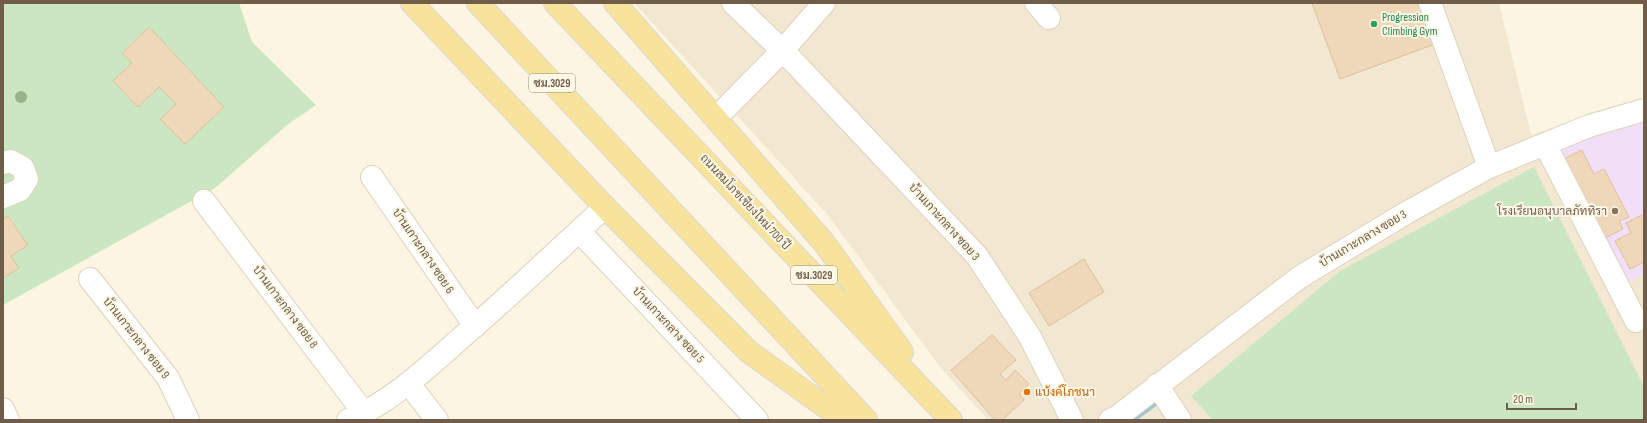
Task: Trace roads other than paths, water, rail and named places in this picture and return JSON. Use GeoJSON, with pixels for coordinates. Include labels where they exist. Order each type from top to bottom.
{"type":"FeatureCollection","features":[{"type":"Feature","properties":{"kind":"main road"},"geometry":{"type":"LineString","coordinates":[[412,3],[605,207],[749,352],[844,420]]}},
{"type":"Feature","properties":{"kind":"main road","name":"ชม.3029"},"geometry":{"type":"LineString","coordinates":[[478,3],[866,420]]}},
{"type":"Feature","properties":{"kind":"main road","name":"ถนนสมโภชเชียงใหม่ 700 ปี"},"geometry":{"type":"LineString","coordinates":[[555,3],[951,420]]}},
{"type":"Feature","properties":{"kind":"main road"},"geometry":{"type":"LineString","coordinates":[[615,3],[825,244],[951,420]]}},
{"type":"Feature","properties":{"kind":"street","name":"บ้านเกาะกลาง ซอย 3"},"geometry":{"type":"LineString","coordinates":[[733,3],[783,50],[977,256],[1030,337],[1072,420]]}},
{"type":"Feature","properties":{"kind":"street"},"geometry":{"type":"LineString","coordinates":[[716,118],[783,50],[824,3]]}},
{"type":"Feature","properties":{"kind":"street"},"geometry":{"type":"LineString","coordinates":[[1430,3],[1489,167]]}},
{"type":"Feature","properties":{"kind":"street","name":"บ้านเกาะกลาง ซอย 3"},"geometry":{"type":"LineString","coordinates":[[1110,420],[1117,417],[1300,277],[1406,213],[1489,167],[1589,126],[1644,110]]}},
{"type":"Feature","properties":{"kind":"street"},"geometry":{"type":"LineString","coordinates":[[1545,144],[1636,322]]}},
{"type":"Feature","properties":{"kind":"street"},"geometry":{"type":"LineString","coordinates":[[3,163],[12,161],[23,168],[27,179],[20,190],[3,197]]}},
{"type":"Feature","properties":{"kind":"street","name":"บ้านเกาะกลาง ซอย 6"},"geometry":{"type":"LineString","coordinates":[[372,177],[474,326]]}},
{"type":"Feature","properties":{"kind":"street","name":"บ้านเกาะกลาง ซอย 8"},"geometry":{"type":"LineString","coordinates":[[204,201],[356,417]]}},
{"type":"Feature","properties":{"kind":"street"},"geometry":{"type":"LineString","coordinates":[[356,417],[409,384],[605,207]]}},
{"type":"Feature","properties":{"kind":"street","name":"บ้านเกาะกลาง ซอย 5"},"geometry":{"type":"LineString","coordinates":[[579,231],[757,420]]}},
{"type":"Feature","properties":{"kind":"street","name":"บ้านเกาะกลาง ซอย 9"},"geometry":{"type":"LineString","coordinates":[[90,279],[168,378],[188,420]]}},
{"type":"Feature","properties":{"kind":"street"},"geometry":{"type":"LineString","coordinates":[[409,384],[437,420]]}},
{"type":"Feature","properties":{"kind":"street"},"geometry":{"type":"LineString","coordinates":[[1157,386],[1180,420]]}},
{"type":"Feature","properties":{"kind":"street"},"geometry":{"type":"LineString","coordinates":[[3,409],[8,420]]}},
{"type":"Feature","properties":{"kind":"waterway"},"geometry":{"type":"LineString","coordinates":[[1131,420],[1163,397]]}},
{"type":"Feature","properties":{"kind":"place","name":"Progression Climbing Gym"},"geometry":{"type":"Point","coordinates":[1374,24]}},
{"type":"Feature","properties":{"kind":"place","name":"โรงเรียนอนุบาลภัททิรา"},"geometry":{"type":"Point","coordinates":[1615,211]}},
{"type":"Feature","properties":{"kind":"place","name":"แบ้งค์โภชนา"},"geometry":{"type":"Point","coordinates":[1027,392]}}]}
